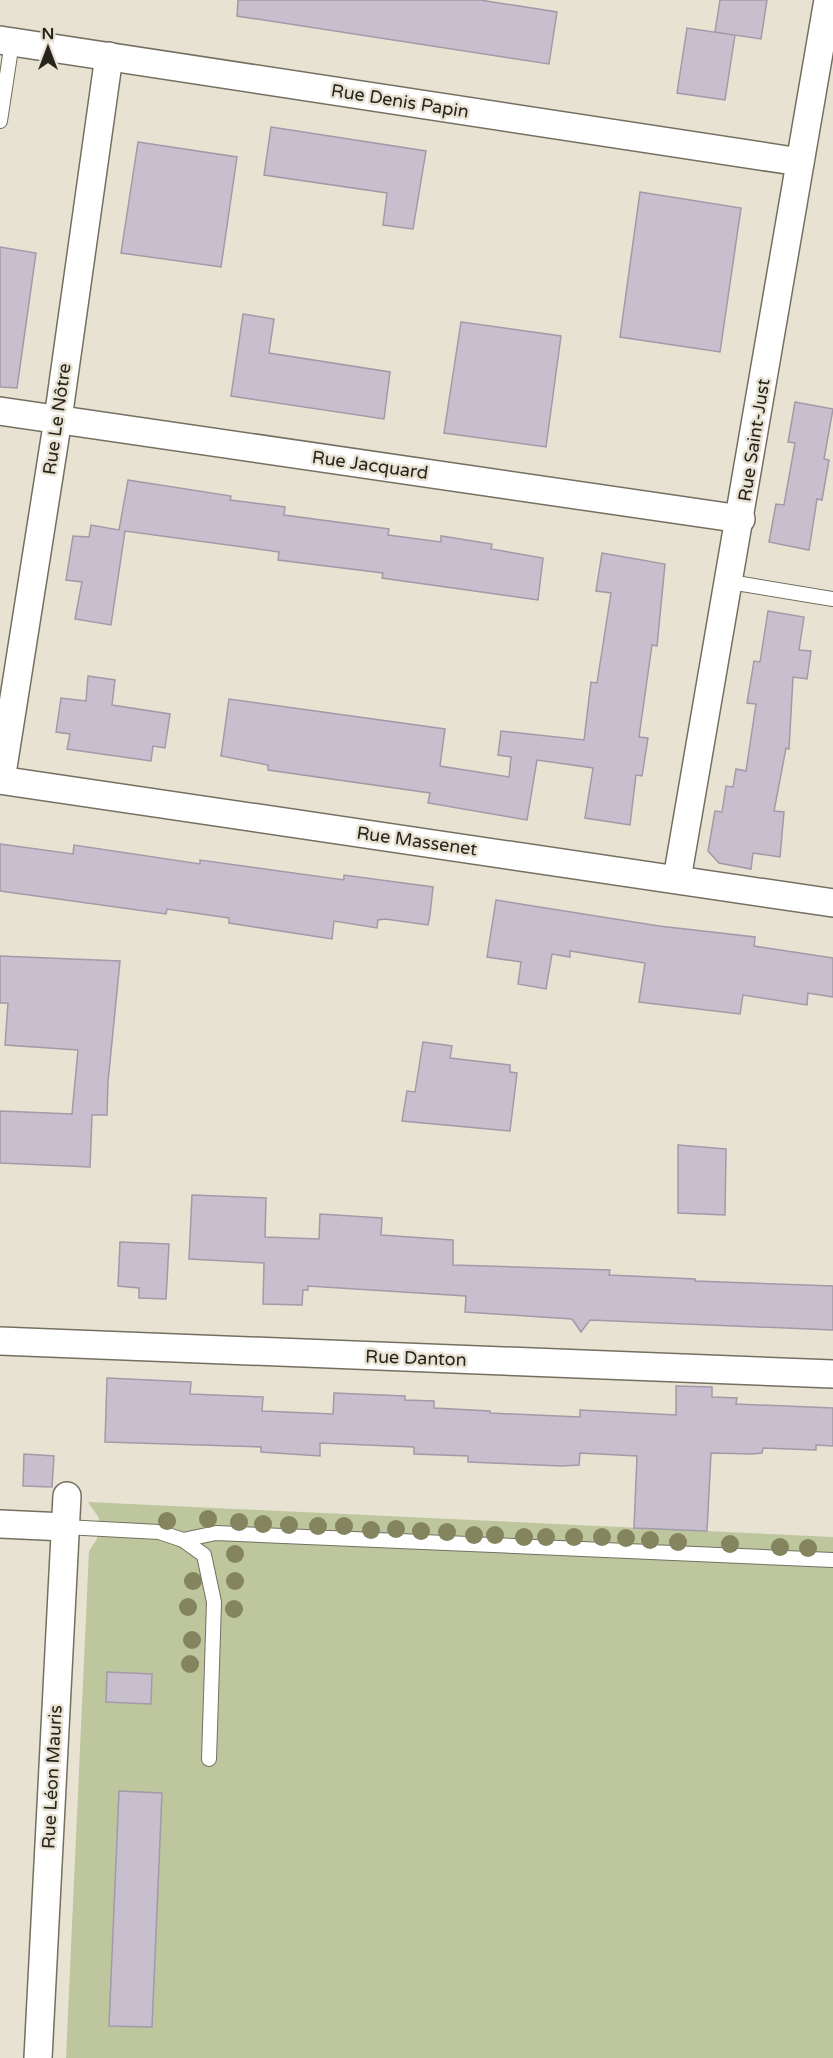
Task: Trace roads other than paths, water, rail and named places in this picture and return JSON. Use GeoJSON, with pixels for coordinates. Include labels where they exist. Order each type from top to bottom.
{"type":"FeatureCollection","features":[{"type":"Feature","properties":{"kind":"street","name":"Rue Saint-Just"},"geometry":{"type":"LineString","coordinates":[[677,879],[741,519],[828,0]]}},
{"type":"Feature","properties":{"kind":"street","name":"Rue Denis Papin"},"geometry":{"type":"LineString","coordinates":[[6,41],[800,162]]}},
{"type":"Feature","properties":{"kind":"street","name":"Rue Le Nôtre"},"geometry":{"type":"LineString","coordinates":[[1,780],[58,419],[109,56]]}},
{"type":"Feature","properties":{"kind":"street","name":"Rue Jacquard"},"geometry":{"type":"LineString","coordinates":[[0,411],[741,519]]}},
{"type":"Feature","properties":{"kind":"street","name":"Rue Massenet"},"geometry":{"type":"LineString","coordinates":[[1,780],[833,903]]}},
{"type":"Feature","properties":{"kind":"street","name":"Rue Danton"},"geometry":{"type":"LineString","coordinates":[[0,1341],[833,1374]]}},
{"type":"Feature","properties":{"kind":"street","name":"Rue Léon Mauris"},"geometry":{"type":"LineString","coordinates":[[38,2058],[67,1496]]}},
{"type":"Feature","properties":{"kind":"street"},"geometry":{"type":"LineString","coordinates":[[0,1524],[65,1527]]}},
{"type":"Feature","properties":{"kind":"lane"},"geometry":{"type":"LineString","coordinates":[[0,121],[6,41]]}},
{"type":"Feature","properties":{"kind":"lane"},"geometry":{"type":"LineString","coordinates":[[730,582],[833,599]]}},
{"type":"Feature","properties":{"kind":"lane"},"geometry":{"type":"LineString","coordinates":[[65,1527],[159,1532],[183,1540],[204,1555],[214,1602],[209,1759]]}},
{"type":"Feature","properties":{"kind":"lane"},"geometry":{"type":"LineString","coordinates":[[183,1540],[216,1533],[833,1560]]}}]}
